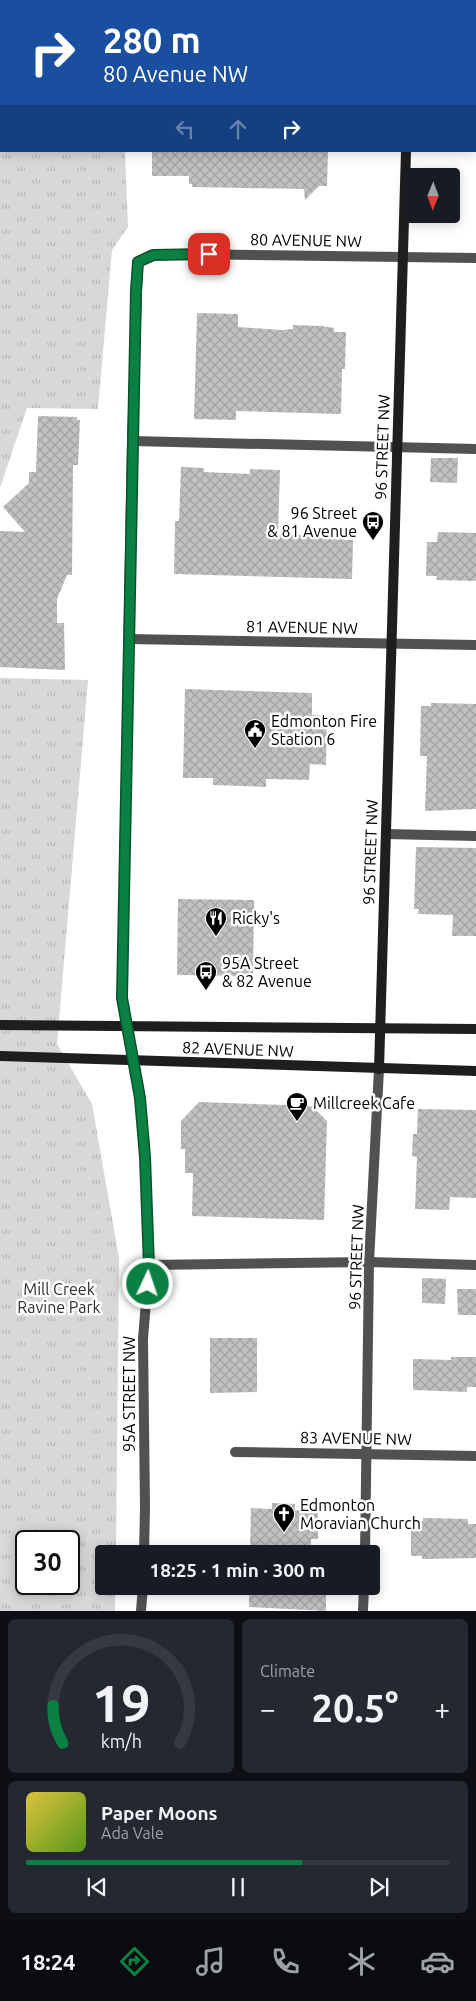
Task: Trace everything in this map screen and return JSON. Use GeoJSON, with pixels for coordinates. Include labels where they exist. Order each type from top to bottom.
{"type":"FeatureCollection","features":[{"type":"Feature","properties":{"kind":"main road","name":"96 STREET NW"},"geometry":{"type":"LineString","coordinates":[[379,1069],[406,152]]}},
{"type":"Feature","properties":{"kind":"main road","name":"82 AVENUE NW"},"geometry":{"type":"LineString","coordinates":[[1,1025],[476,1029]]}},
{"type":"Feature","properties":{"kind":"main road","name":"82 AVENUE NW"},"geometry":{"type":"LineString","coordinates":[[1,1056],[476,1071]]}},
{"type":"Feature","properties":{"kind":"street","name":"80 AVENUE NW"},"geometry":{"type":"LineString","coordinates":[[138,262],[153,255],[172,254],[476,258]]}},
{"type":"Feature","properties":{"kind":"street","name":"95A STREET NW"},"geometry":{"type":"LineString","coordinates":[[138,262],[132,441],[122,998],[140,1098],[145,1157],[149,1266],[143,1339],[144,1545]]}},
{"type":"Feature","properties":{"kind":"street"},"geometry":{"type":"LineString","coordinates":[[132,441],[476,449]]}},
{"type":"Feature","properties":{"kind":"street","name":"81 AVENUE NW"},"geometry":{"type":"LineString","coordinates":[[128,639],[476,645]]}},
{"type":"Feature","properties":{"kind":"street"},"geometry":{"type":"LineString","coordinates":[[386,834],[476,836]]}},
{"type":"Feature","properties":{"kind":"street","name":"96 STREET NW"},"geometry":{"type":"LineString","coordinates":[[365,1545],[368,1453],[369,1262],[379,1069]]}},
{"type":"Feature","properties":{"kind":"street"},"geometry":{"type":"LineString","coordinates":[[149,1266],[369,1262],[476,1265]]}},
{"type":"Feature","properties":{"kind":"street","name":"83 AVENUE NW"},"geometry":{"type":"LineString","coordinates":[[235,1452],[476,1456]]}},
{"type":"Feature","properties":{"kind":"street"},"geometry":{"type":"LineString","coordinates":[[142,1611],[143,1595]]}},
{"type":"Feature","properties":{"kind":"street"},"geometry":{"type":"LineString","coordinates":[[364,1595],[364,1611]]}},
{"type":"Feature","properties":{"kind":"green space"},"geometry":{"type":"Polygon","coordinates":[[[0,152],[125,152],[128,227],[112,250],[98,409],[27,408],[0,488],[0,152]]]}},
{"type":"Feature","properties":{"kind":"green space","name":"Mill Creek Ravine Park"},"geometry":{"type":"Polygon","coordinates":[[[0,678],[88,680],[57,1044],[92,1104],[119,1258],[116,1545],[95,1545],[95,1595],[115,1595],[115,1611],[0,1611],[0,678]]]}},
{"type":"Feature","properties":{"kind":"building"},"geometry":{"type":"Polygon","coordinates":[[[152,152],[328,152],[327,186],[319,186],[305,200],[304,189],[192,187],[192,184],[189,184],[189,176],[152,176],[152,152]]]}},
{"type":"Feature","properties":{"kind":"building"},"geometry":{"type":"Polygon","coordinates":[[[197,313],[238,314],[238,327],[281,330],[293,329],[293,325],[322,326],[334,328],[334,332],[346,332],[345,369],[342,369],[341,414],[236,411],[236,420],[194,419],[197,313]]]}},
{"type":"Feature","properties":{"kind":"building"},"geometry":{"type":"Polygon","coordinates":[[[38,416],[77,417],[77,420],[80,420],[78,465],[73,465],[72,575],[67,575],[57,599],[57,623],[64,623],[65,670],[0,667],[0,531],[25,532],[3,507],[29,483],[29,472],[36,472],[38,416]]]}},
{"type":"Feature","properties":{"kind":"building"},"geometry":{"type":"Polygon","coordinates":[[[431,458],[458,458],[457,483],[430,482],[431,458]]]}},
{"type":"Feature","properties":{"kind":"building"},"geometry":{"type":"Polygon","coordinates":[[[181,467],[204,468],[204,472],[250,474],[250,469],[280,470],[278,535],[315,535],[315,538],[353,540],[352,579],[174,574],[175,521],[179,521],[181,467]]]}},
{"type":"Feature","properties":{"kind":"building"},"geometry":{"type":"Polygon","coordinates":[[[438,532],[476,533],[476,581],[436,580],[437,576],[426,576],[427,542],[437,542],[438,532]]]}},
{"type":"Feature","properties":{"kind":"building","name":"Edmonton Fire Station 6"},"geometry":{"type":"Polygon","coordinates":[[[185,689],[312,693],[312,715],[327,716],[326,765],[310,764],[309,780],[266,779],[266,787],[213,785],[213,778],[183,778],[185,689]]]}},
{"type":"Feature","properties":{"kind":"building"},"geometry":{"type":"Polygon","coordinates":[[[431,703],[476,704],[476,809],[425,811],[427,756],[420,756],[421,706],[431,706],[431,703]]]}},
{"type":"Feature","properties":{"kind":"building"},"geometry":{"type":"Polygon","coordinates":[[[416,847],[476,848],[476,936],[452,936],[453,915],[418,914],[419,909],[414,909],[416,847]]]}},
{"type":"Feature","properties":{"kind":"building","name":"Ricky's"},"geometry":{"type":"Polygon","coordinates":[[[178,899],[254,900],[253,976],[177,975],[178,899]]]}},
{"type":"Feature","properties":{"kind":"building"},"geometry":{"type":"Polygon","coordinates":[[[199,1102],[312,1106],[327,1121],[324,1220],[192,1216],[193,1173],[185,1173],[185,1149],[181,1149],[181,1121],[199,1102]]]}},
{"type":"Feature","properties":{"kind":"building"},"geometry":{"type":"Polygon","coordinates":[[[418,1109],[476,1110],[476,1198],[450,1197],[449,1210],[415,1209],[417,1157],[412,1156],[413,1134],[417,1134],[418,1109]]]}},
{"type":"Feature","properties":{"kind":"building"},"geometry":{"type":"Polygon","coordinates":[[[422,1278],[446,1279],[445,1304],[422,1303],[422,1278]]]}},
{"type":"Feature","properties":{"kind":"building"},"geometry":{"type":"Polygon","coordinates":[[[457,1289],[476,1289],[476,1315],[458,1315],[457,1289]]]}},
{"type":"Feature","properties":{"kind":"building"},"geometry":{"type":"Polygon","coordinates":[[[210,1338],[257,1338],[257,1392],[210,1393],[210,1338]]]}},
{"type":"Feature","properties":{"kind":"building"},"geometry":{"type":"Polygon","coordinates":[[[451,1357],[476,1357],[476,1387],[467,1387],[467,1392],[413,1390],[413,1359],[451,1360],[451,1357]]]}},
{"type":"Feature","properties":{"kind":"building","name":"Edmonton Moravian Church"},"geometry":{"type":"Polygon","coordinates":[[[272,1503],[295,1504],[295,1510],[318,1510],[318,1539],[311,1539],[311,1545],[250,1545],[251,1508],[272,1509],[272,1503]]]}},
{"type":"Feature","properties":{"kind":"building"},"geometry":{"type":"Polygon","coordinates":[[[423,1518],[468,1519],[468,1524],[476,1524],[476,1558],[422,1559],[422,1556],[411,1556],[411,1521],[423,1521],[423,1518]]]}},
{"type":"Feature","properties":{"kind":"building"},"geometry":{"type":"Polygon","coordinates":[[[249,1595],[326,1595],[326,1611],[249,1607],[249,1595]]]}},
{"type":"Feature","properties":{"kind":"place","name":"96 Street & 81 Avenue"},"geometry":{"type":"Point","coordinates":[373,541]}},
{"type":"Feature","properties":{"kind":"place","name":"Edmonton Fire Station 6"},"geometry":{"type":"Point","coordinates":[255,749]}},
{"type":"Feature","properties":{"kind":"place","name":"Ricky's"},"geometry":{"type":"Point","coordinates":[216,937]}},
{"type":"Feature","properties":{"kind":"place","name":"95A Street & 82 Avenue"},"geometry":{"type":"Point","coordinates":[206,991]}},
{"type":"Feature","properties":{"kind":"place","name":"Millcreek Cafe"},"geometry":{"type":"Point","coordinates":[297,1122]}},
{"type":"Feature","properties":{"kind":"place","name":"Edmonton Moravian Church"},"geometry":{"type":"Point","coordinates":[284,1533]}},
{"type":"Feature","properties":{"kind":"route"},"geometry":{"type":"LineString","coordinates":[[148,1284],[145,1157],[140,1098],[122,998],[136,291],[138,262],[153,255],[209,254]]}}]}
